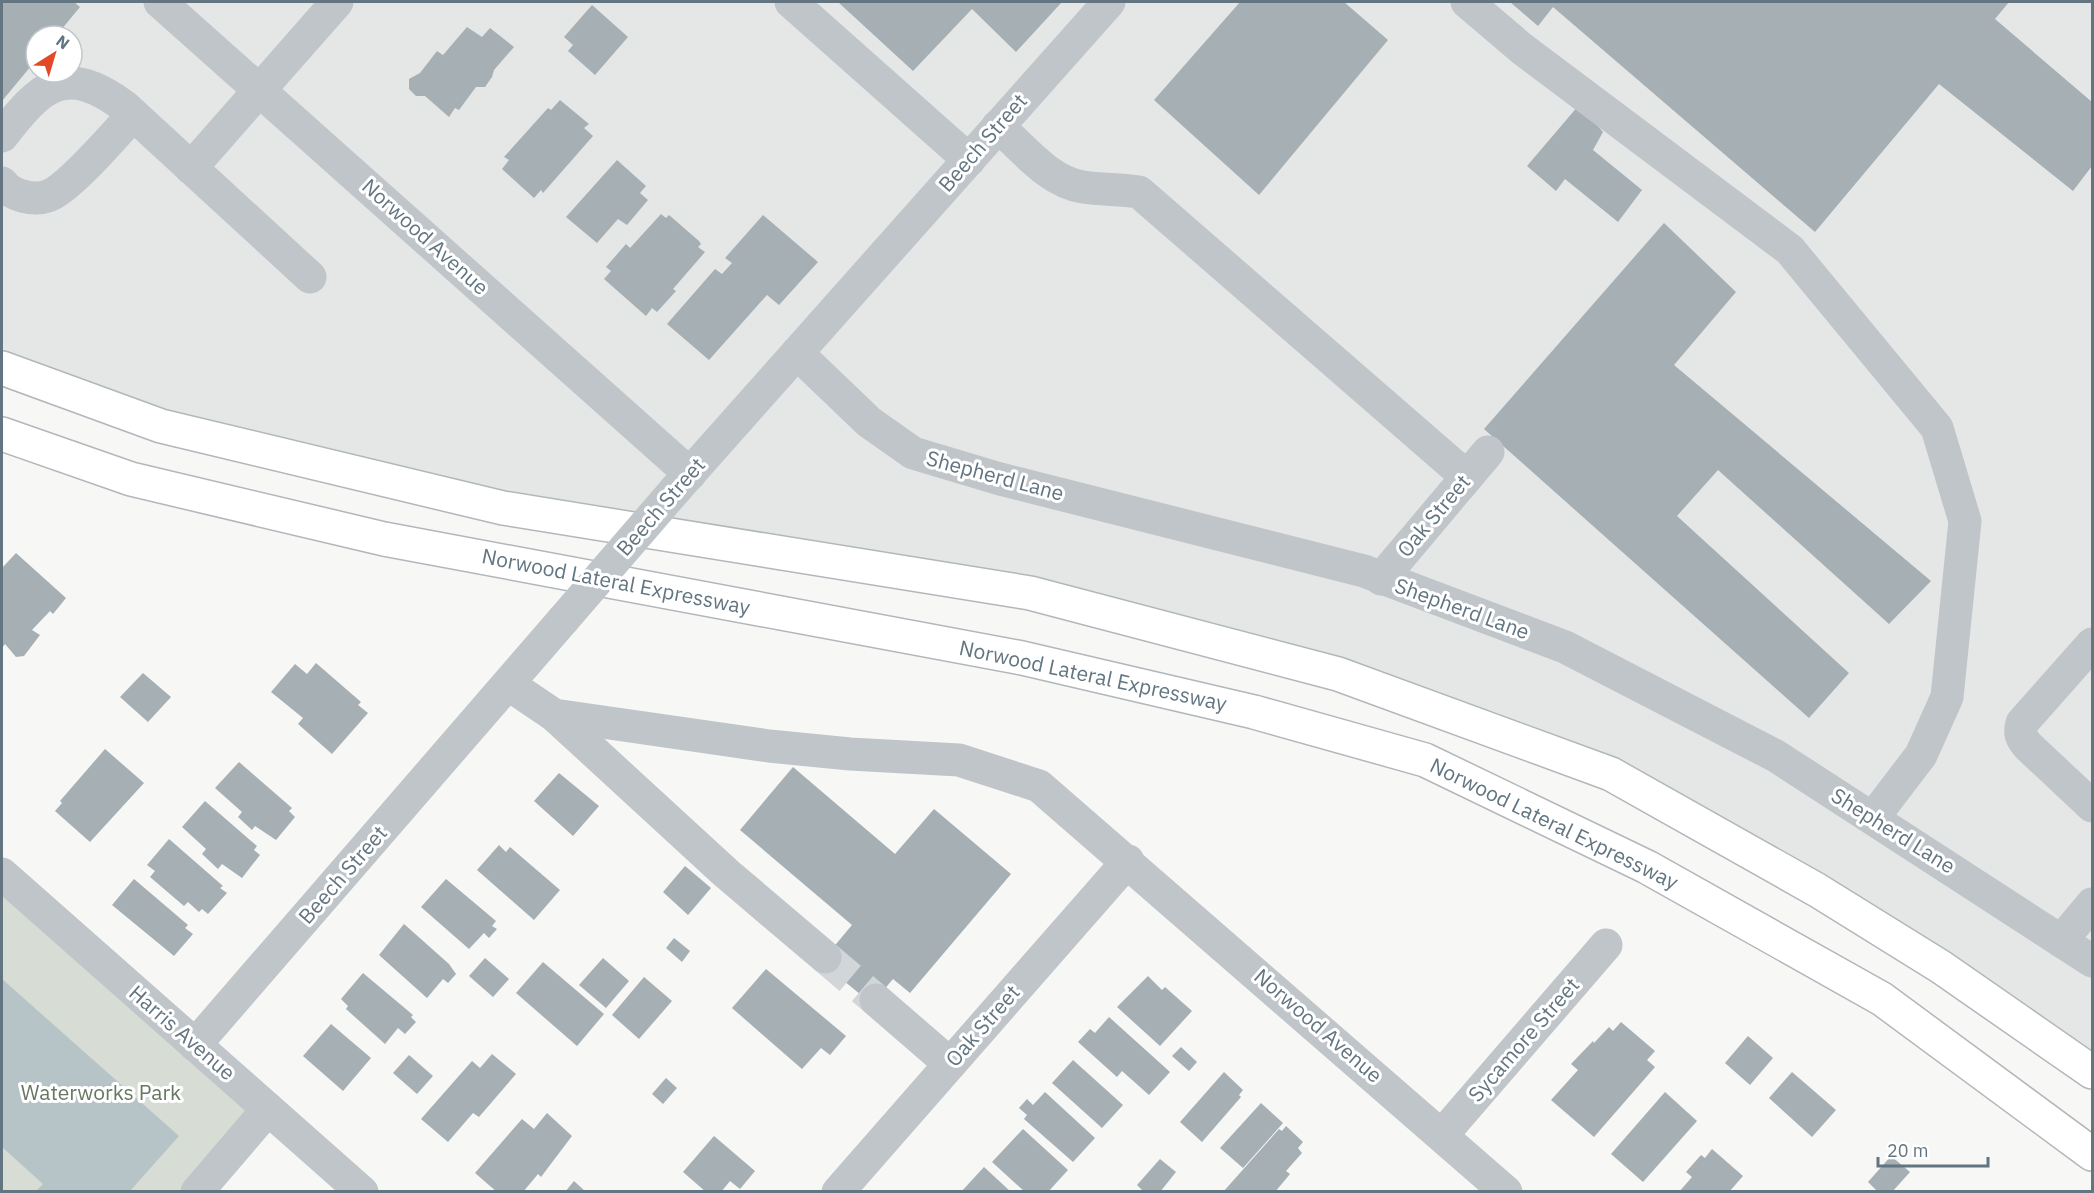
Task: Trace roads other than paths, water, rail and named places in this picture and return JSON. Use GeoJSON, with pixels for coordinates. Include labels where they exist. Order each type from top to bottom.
{"type":"FeatureCollection","features":[{"type":"Feature","properties":{"kind":"highway"},"geometry":{"type":"LineString","coordinates":[[2,368],[160,426],[503,508],[1030,593],[1338,674],[1611,774],[1817,890],[1941,967],[2092,1072]]}},
{"type":"Feature","properties":{"kind":"highway","name":"Norwood Lateral Expressway"},"geometry":{"type":"LineString","coordinates":[[2,434],[131,479],[384,539],[1022,658],[1254,712],[1425,760],[1647,867],[1882,999],[2092,1154]]}},
{"type":"Feature","properties":{"kind":"street","name":"Norwood Avenue"},"geometry":{"type":"LineString","coordinates":[[160,2],[261,90],[683,481]]}},
{"type":"Feature","properties":{"kind":"street"},"geometry":{"type":"LineString","coordinates":[[191,168],[337,2]]}},
{"type":"Feature","properties":{"kind":"street"},"geometry":{"type":"LineString","coordinates":[[790,2],[969,159]]}},
{"type":"Feature","properties":{"kind":"street","name":"Beech Street"},"geometry":{"type":"LineString","coordinates":[[195,1045],[683,481],[1109,2]]}},
{"type":"Feature","properties":{"kind":"street"},"geometry":{"type":"LineString","coordinates":[[1467,2],[1521,48],[1790,250],[1937,428],[1965,521],[1947,697],[1920,755],[1873,818]]}},
{"type":"Feature","properties":{"kind":"street"},"geometry":{"type":"LineString","coordinates":[[2,136],[33,99],[54,85],[72,82],[91,85],[106,93],[133,115],[310,277]]}},
{"type":"Feature","properties":{"kind":"street"},"geometry":{"type":"LineString","coordinates":[[2,183],[5,188],[24,197],[49,196],[64,186],[133,115]]}},
{"type":"Feature","properties":{"kind":"street"},"geometry":{"type":"LineString","coordinates":[[998,126],[1058,179],[1083,187],[1113,187],[1138,192],[1467,477]]}},
{"type":"Feature","properties":{"kind":"street","name":"Shepherd Lane"},"geometry":{"type":"LineString","coordinates":[[798,352],[869,422],[913,453],[1000,479],[1364,571],[1564,647],[1776,756],[2092,961]]}},
{"type":"Feature","properties":{"kind":"street","name":"Oak Street"},"geometry":{"type":"LineString","coordinates":[[1381,579],[1488,452]]}},
{"type":"Feature","properties":{"kind":"street"},"geometry":{"type":"LineString","coordinates":[[2092,644],[2022,723],[2020,730],[2028,746],[2092,806]]}},
{"type":"Feature","properties":{"kind":"street"},"geometry":{"type":"LineString","coordinates":[[508,684],[554,715],[726,873],[825,957]]}},
{"type":"Feature","properties":{"kind":"street","name":"Norwood Avenue"},"geometry":{"type":"LineString","coordinates":[[554,715],[769,746],[850,754],[959,760],[1039,786],[1506,1191]]}},
{"type":"Feature","properties":{"kind":"street","name":"Oak Street"},"geometry":{"type":"LineString","coordinates":[[838,1191],[1128,861]]}},
{"type":"Feature","properties":{"kind":"street","name":"Harris Avenue"},"geometry":{"type":"LineString","coordinates":[[2,874],[362,1191]]}},
{"type":"Feature","properties":{"kind":"street"},"geometry":{"type":"LineString","coordinates":[[2061,940],[2092,904]]}},
{"type":"Feature","properties":{"kind":"street","name":"Sycamore Street"},"geometry":{"type":"LineString","coordinates":[[1443,1134],[1606,945]]}},
{"type":"Feature","properties":{"kind":"street"},"geometry":{"type":"LineString","coordinates":[[876,1000],[950,1064]]}},
{"type":"Feature","properties":{"kind":"street"},"geometry":{"type":"LineString","coordinates":[[197,1191],[268,1109]]}},
{"type":"Feature","properties":{"kind":"tunnel"},"geometry":{"type":"LineString","coordinates":[[825,957],[876,1000]]}},
{"type":"Feature","properties":{"kind":"park label","name":"Waterworks Park"},"geometry":{"type":"Point","coordinates":[101,1093]}}]}
